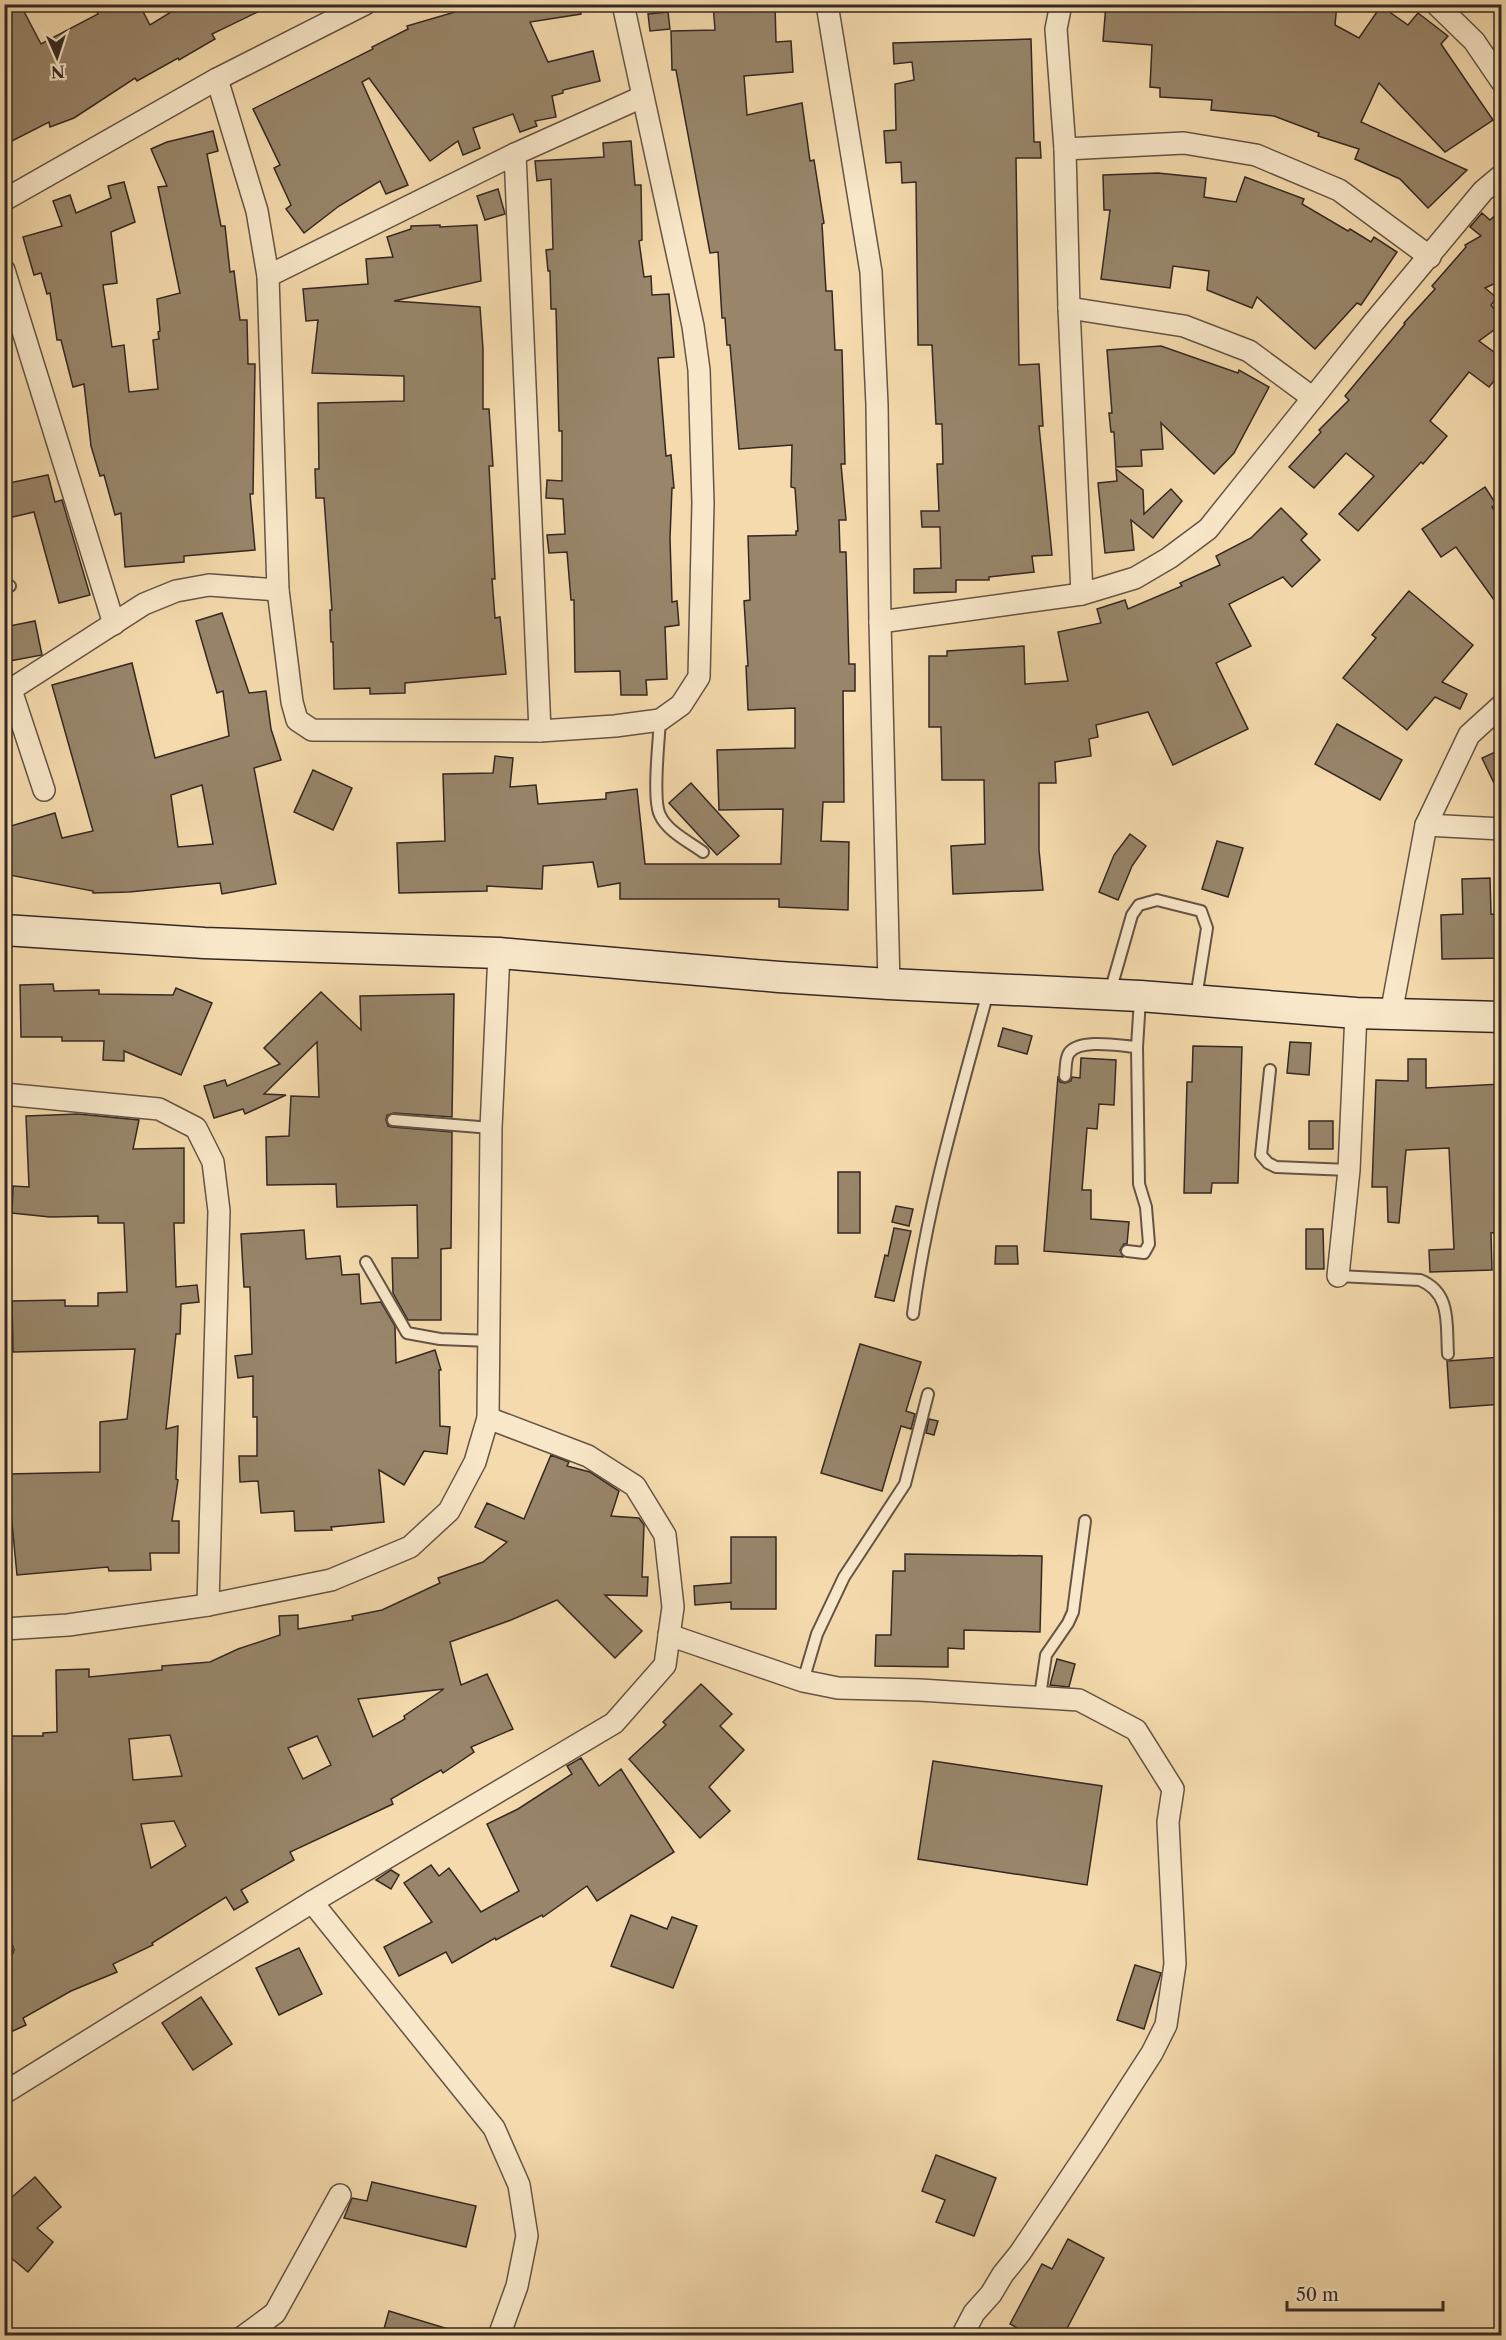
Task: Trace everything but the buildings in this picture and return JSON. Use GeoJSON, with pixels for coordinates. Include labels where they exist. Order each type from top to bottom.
{"type":"FeatureCollection","features":[{"type":"Feature","properties":{"kind":"main road"},"geometry":{"type":"LineString","coordinates":[[4,930],[204,943],[499,953],[779,977],[1109,994],[1391,1014],[1502,1017]]}},
{"type":"Feature","properties":{"kind":"street"},"geometry":{"type":"LineString","coordinates":[[4,200],[217,79],[365,4]]}},
{"type":"Feature","properties":{"kind":"street"},"geometry":{"type":"LineString","coordinates":[[217,79],[257,210],[267,276],[278,590],[292,702],[297,720],[312,730],[540,731],[615,726],[660,720],[681,705],[699,677],[703,503],[699,370],[693,326],[623,4]]}},
{"type":"Feature","properties":{"kind":"street"},"geometry":{"type":"LineString","coordinates":[[827,4],[872,272],[877,405],[889,984]]}},
{"type":"Feature","properties":{"kind":"street"},"geometry":{"type":"LineString","coordinates":[[1061,4],[1056,29],[1065,148],[1069,308],[1082,594]]}},
{"type":"Feature","properties":{"kind":"street"},"geometry":{"type":"LineString","coordinates":[[1436,4],[1474,41],[1502,82]]}},
{"type":"Feature","properties":{"kind":"street"},"geometry":{"type":"LineString","coordinates":[[267,276],[515,154],[642,97]]}},
{"type":"Feature","properties":{"kind":"street"},"geometry":{"type":"LineString","coordinates":[[1065,148],[1184,143],[1256,155],[1339,190],[1430,257]]}},
{"type":"Feature","properties":{"kind":"street"},"geometry":{"type":"LineString","coordinates":[[515,154],[540,731]]}},
{"type":"Feature","properties":{"kind":"street"},"geometry":{"type":"LineString","coordinates":[[880,622],[1082,594],[1135,578],[1170,558],[1208,529],[1483,191],[1502,175]]}},
{"type":"Feature","properties":{"kind":"street"},"geometry":{"type":"LineString","coordinates":[[4,270],[114,624]]}},
{"type":"Feature","properties":{"kind":"street"},"geometry":{"type":"LineString","coordinates":[[1069,308],[1184,326],[1249,351],[1313,399]]}},
{"type":"Feature","properties":{"kind":"street"},"geometry":{"type":"LineString","coordinates":[[44,790],[8,692],[144,604],[176,591],[209,585],[278,590]]}},
{"type":"Feature","properties":{"kind":"street"},"geometry":{"type":"LineString","coordinates":[[1391,1014],[1426,825],[1469,735],[1502,705]]}},
{"type":"Feature","properties":{"kind":"street"},"geometry":{"type":"LineString","coordinates":[[1426,825],[1502,829]]}},
{"type":"Feature","properties":{"kind":"street"},"geometry":{"type":"LineString","coordinates":[[4,1629],[68,1625],[208,1605],[331,1580],[410,1547],[449,1511],[475,1462],[488,1418],[491,1128],[499,953]]}},
{"type":"Feature","properties":{"kind":"street"},"geometry":{"type":"LineString","coordinates":[[1338,1276],[1349,1170],[1356,1012]]}},
{"type":"Feature","properties":{"kind":"street"},"geometry":{"type":"LineString","coordinates":[[4,1094],[159,1109],[196,1128],[213,1162],[219,1211],[208,1605]]}},
{"type":"Feature","properties":{"kind":"street"},"geometry":{"type":"LineString","coordinates":[[4,2093],[312,1902],[614,1722],[665,1665],[673,1607],[665,1535],[635,1486],[588,1456],[488,1418]]}},
{"type":"Feature","properties":{"kind":"street"},"geometry":{"type":"LineString","coordinates":[[669,1635],[803,1681],[838,1688],[1040,1696],[1079,1700],[1136,1730],[1173,1789],[1168,1822],[1175,1964],[1166,2025],[1152,2053],[1041,2222],[1003,2274],[992,2294],[974,2313],[962,2336]]}},
{"type":"Feature","properties":{"kind":"street"},"geometry":{"type":"LineString","coordinates":[[312,1902],[488,2119],[499,2137],[519,2185],[527,2236],[517,2286],[499,2336]]}},
{"type":"Feature","properties":{"kind":"street"},"geometry":{"type":"LineString","coordinates":[[244,2336],[275,2313],[340,2195]]}},
{"type":"Feature","properties":{"kind":"lane"},"geometry":{"type":"LineString","coordinates":[[660,720],[657,801],[659,815],[668,826],[703,852]]}},
{"type":"Feature","properties":{"kind":"lane"},"geometry":{"type":"LineString","coordinates":[[1109,994],[1132,915],[1139,905],[1157,900],[1201,911],[1204,917],[1207,928],[1196,1001]]}},
{"type":"Feature","properties":{"kind":"lane"},"geometry":{"type":"LineString","coordinates":[[913,1314],[920,1263],[950,1131],[989,989]]}},
{"type":"Feature","properties":{"kind":"lane"},"geometry":{"type":"LineString","coordinates":[[1127,1251],[1144,1253],[1149,1244],[1146,1207],[1139,1184],[1137,1047],[1140,996]]}},
{"type":"Feature","properties":{"kind":"lane"},"geometry":{"type":"LineString","coordinates":[[1065,1076],[1067,1058],[1073,1049],[1096,1044],[1137,1047]]}},
{"type":"Feature","properties":{"kind":"lane"},"geometry":{"type":"LineString","coordinates":[[1270,1070],[1261,1155],[1268,1163],[1276,1167],[1349,1170]]}},
{"type":"Feature","properties":{"kind":"lane"},"geometry":{"type":"LineString","coordinates":[[393,1120],[491,1128]]}},
{"type":"Feature","properties":{"kind":"lane"},"geometry":{"type":"LineString","coordinates":[[366,1262],[406,1333],[440,1339],[490,1341]]}},
{"type":"Feature","properties":{"kind":"lane"},"geometry":{"type":"LineString","coordinates":[[1338,1276],[1420,1280],[1432,1285],[1441,1294],[1444,1306],[1448,1354]]}},
{"type":"Feature","properties":{"kind":"lane"},"geometry":{"type":"LineString","coordinates":[[803,1681],[817,1634],[844,1577],[905,1484],[928,1394]]}},
{"type":"Feature","properties":{"kind":"lane"},"geometry":{"type":"LineString","coordinates":[[1040,1696],[1046,1655],[1073,1612],[1085,1521]]}}]}
